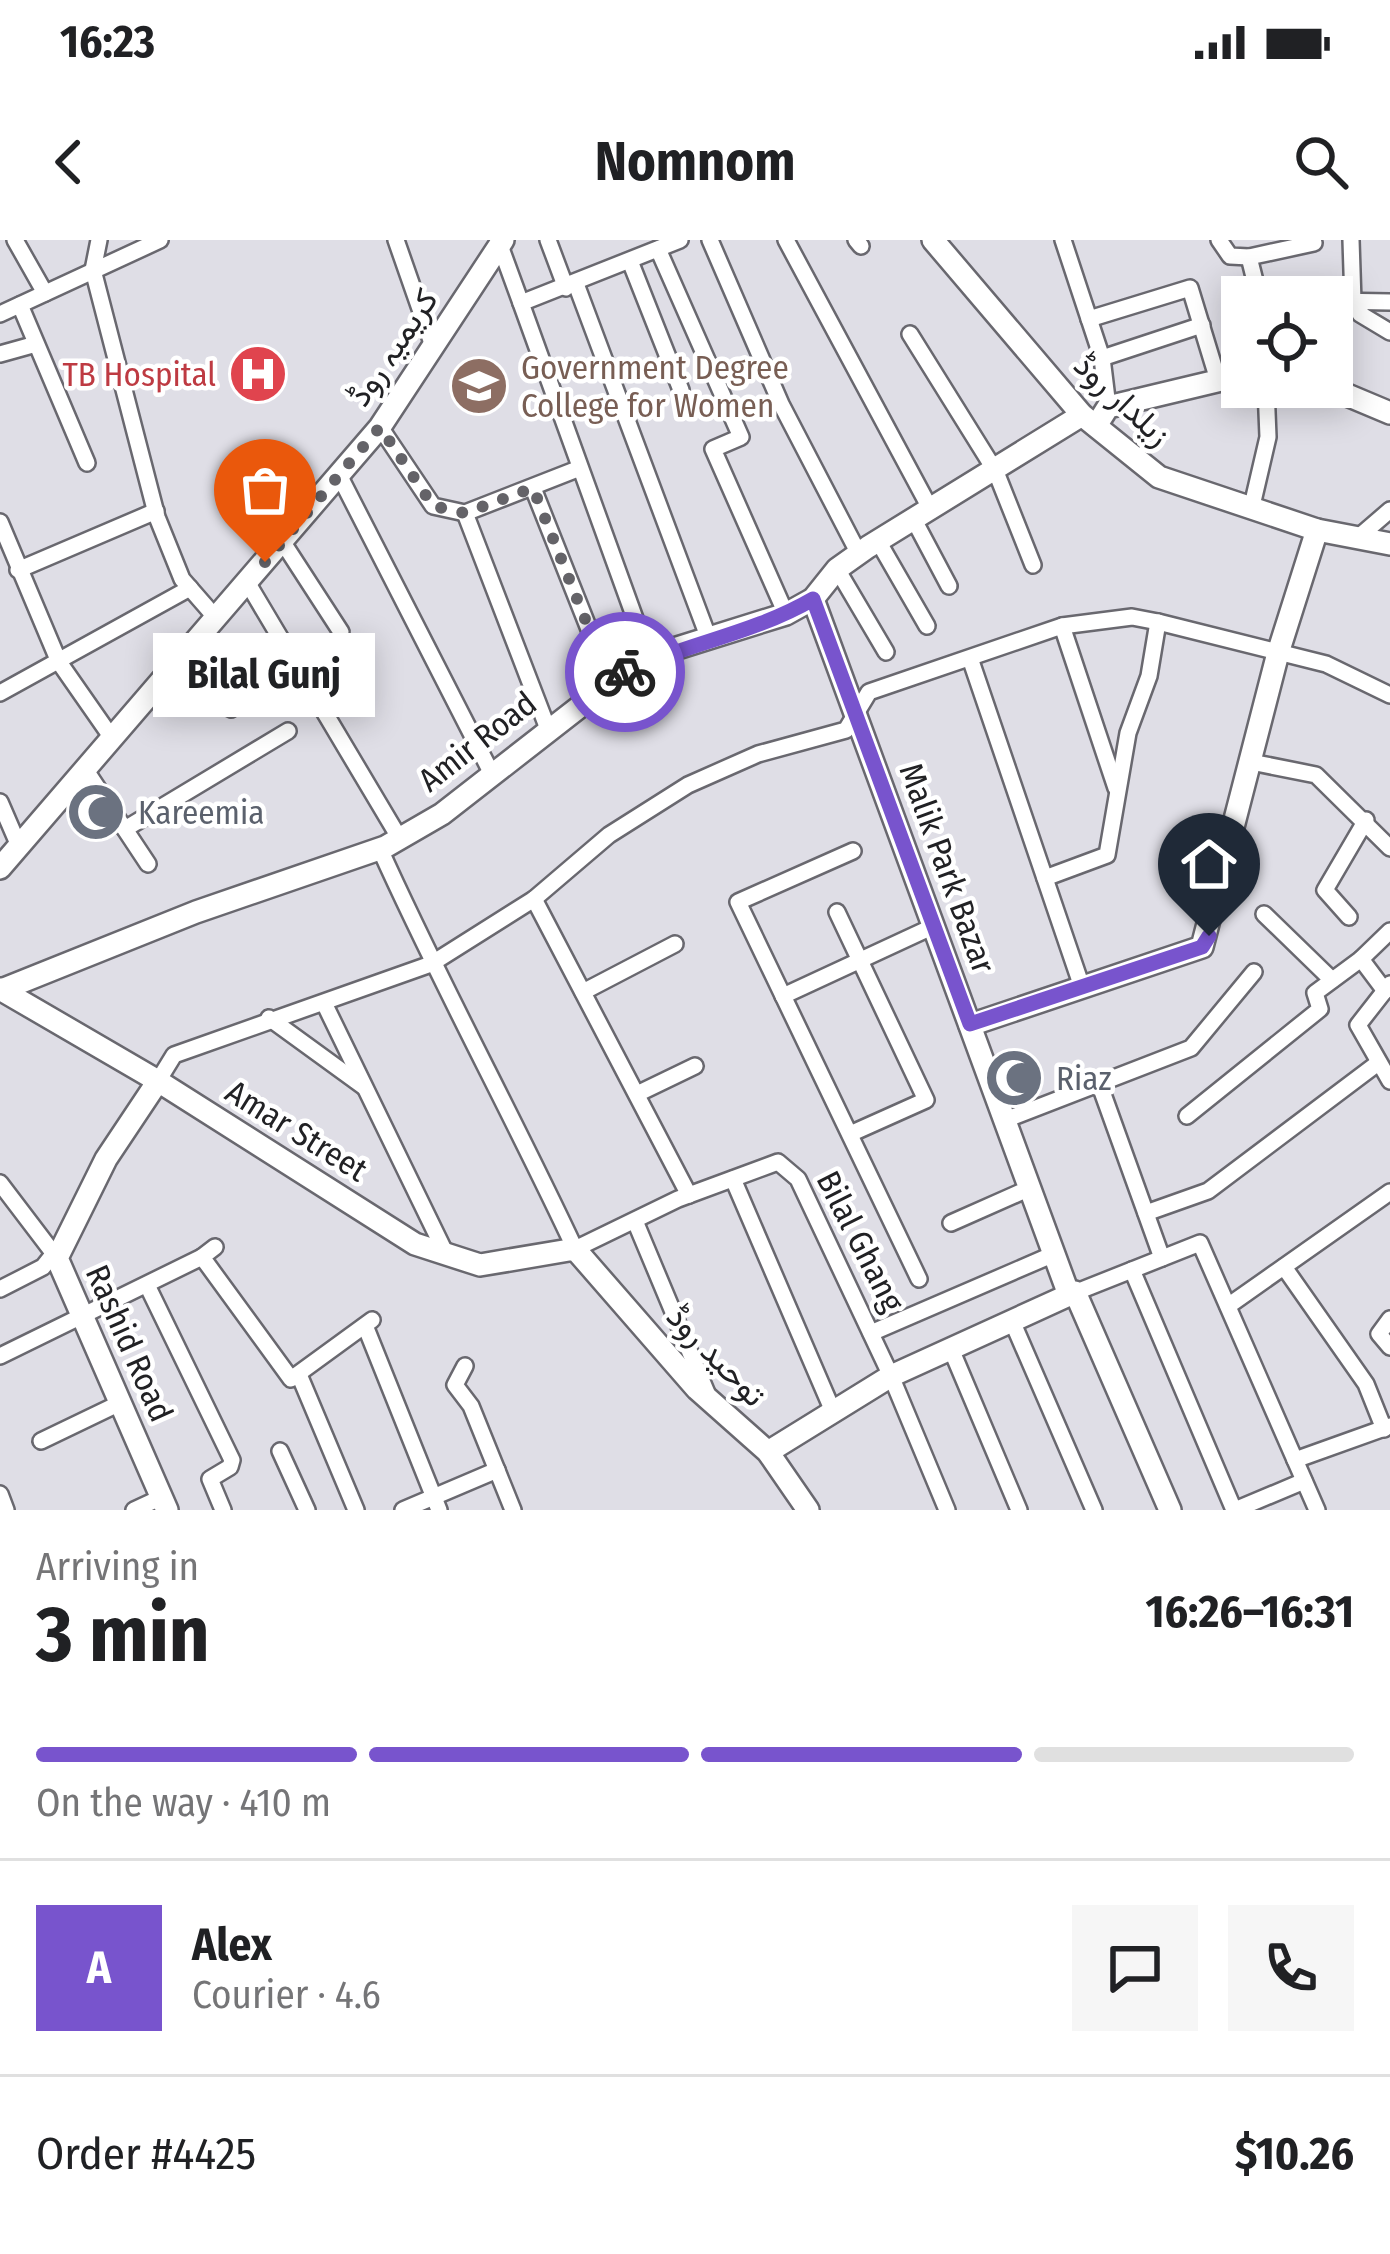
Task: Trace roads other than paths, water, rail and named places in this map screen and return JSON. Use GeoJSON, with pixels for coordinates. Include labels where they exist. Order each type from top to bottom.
{"type":"FeatureCollection","features":[{"type":"Feature","properties":{"kind":"street"},"geometry":{"type":"LineString","coordinates":[[15,240],[45,293]]}},
{"type":"Feature","properties":{"kind":"street"},"geometry":{"type":"LineString","coordinates":[[99,240],[93,270],[155,511],[190,588],[216,618]]}},
{"type":"Feature","properties":{"kind":"street"},"geometry":{"type":"LineString","coordinates":[[0,314],[160,240]]}},
{"type":"Feature","properties":{"kind":"street"},"geometry":{"type":"LineString","coordinates":[[396,240],[433,346]]}},
{"type":"Feature","properties":{"kind":"street"},"geometry":{"type":"LineString","coordinates":[[548,240],[571,286],[709,639]]}},
{"type":"Feature","properties":{"kind":"street"},"geometry":{"type":"LineString","coordinates":[[521,303],[680,240]]}},
{"type":"Feature","properties":{"kind":"street"},"geometry":{"type":"LineString","coordinates":[[710,240],[781,404],[868,547],[927,626]]}},
{"type":"Feature","properties":{"kind":"street"},"geometry":{"type":"LineString","coordinates":[[786,240],[923,515],[949,586]]}},
{"type":"Feature","properties":{"kind":"street","name":"زیلدار روڈ"},"geometry":{"type":"LineString","coordinates":[[932,240],[1095,416],[1160,477],[1317,530],[1390,544]]}},
{"type":"Feature","properties":{"kind":"street"},"geometry":{"type":"LineString","coordinates":[[1064,240],[1102,358],[1095,416]]}},
{"type":"Feature","properties":{"kind":"street"},"geometry":{"type":"LineString","coordinates":[[1219,240],[1230,256],[1249,257],[1287,244],[1314,243]]}},
{"type":"Feature","properties":{"kind":"street"},"geometry":{"type":"LineString","coordinates":[[1352,240],[1360,314],[1390,332]]}},
{"type":"Feature","properties":{"kind":"street"},"geometry":{"type":"LineString","coordinates":[[500,242],[650,660]]}},
{"type":"Feature","properties":{"kind":"street","name":"کریمیہ روڈ"},"geometry":{"type":"LineString","coordinates":[[0,868],[380,427],[500,242]]}},
{"type":"Feature","properties":{"kind":"street"},"geometry":{"type":"LineString","coordinates":[[658,249],[741,437],[713,449],[787,614]]}},
{"type":"Feature","properties":{"kind":"street"},"geometry":{"type":"LineString","coordinates":[[1249,257],[1254,276]]}},
{"type":"Feature","properties":{"kind":"street"},"geometry":{"type":"LineString","coordinates":[[630,261],[681,390]]}},
{"type":"Feature","properties":{"kind":"street"},"geometry":{"type":"LineString","coordinates":[[1089,319],[1190,288],[1219,380]]}},
{"type":"Feature","properties":{"kind":"street"},"geometry":{"type":"LineString","coordinates":[[1353,302],[1390,302]]}},
{"type":"Feature","properties":{"kind":"street"},"geometry":{"type":"LineString","coordinates":[[20,305],[88,463]]}},
{"type":"Feature","properties":{"kind":"street"},"geometry":{"type":"LineString","coordinates":[[1102,358],[1202,325]]}},
{"type":"Feature","properties":{"kind":"street"},"geometry":{"type":"LineString","coordinates":[[910,334],[996,472],[1033,565]]}},
{"type":"Feature","properties":{"kind":"street"},"geometry":{"type":"LineString","coordinates":[[0,354],[37,344]]}},
{"type":"Feature","properties":{"kind":"street","name":"Amir Road"},"geometry":{"type":"LineString","coordinates":[[2,989],[390,844],[493,776],[610,682],[650,660],[787,614],[813,599],[837,569],[868,547],[1095,416],[1219,380]]}},
{"type":"Feature","properties":{"kind":"street"},"geometry":{"type":"LineString","coordinates":[[1353,397],[1390,413]]}},
{"type":"Feature","properties":{"kind":"street"},"geometry":{"type":"LineString","coordinates":[[1252,510],[1268,436],[1267,408]]}},
{"type":"Feature","properties":{"kind":"street"},"geometry":{"type":"LineString","coordinates":[[380,427],[433,506],[465,513],[580,468]]}},
{"type":"Feature","properties":{"kind":"street"},"geometry":{"type":"LineString","coordinates":[[339,475],[493,776]]}},
{"type":"Feature","properties":{"kind":"street"},"geometry":{"type":"LineString","coordinates":[[533,488],[610,682]]}},
{"type":"Feature","properties":{"kind":"street"},"geometry":{"type":"LineString","coordinates":[[1360,535],[1390,509]]}},
{"type":"Feature","properties":{"kind":"street"},"geometry":{"type":"LineString","coordinates":[[18,570],[155,511]]}},
{"type":"Feature","properties":{"kind":"street"},"geometry":{"type":"LineString","coordinates":[[465,513],[548,729]]}},
{"type":"Feature","properties":{"kind":"street"},"geometry":{"type":"LineString","coordinates":[[0,522],[59,662],[112,738]]}},
{"type":"Feature","properties":{"kind":"street"},"geometry":{"type":"LineString","coordinates":[[970,1024],[1202,947],[1278,653],[1317,530]]}},
{"type":"Feature","properties":{"kind":"street"},"geometry":{"type":"LineString","coordinates":[[283,541],[341,632]]}},
{"type":"Feature","properties":{"kind":"street"},"geometry":{"type":"LineString","coordinates":[[837,569],[886,652]]}},
{"type":"Feature","properties":{"kind":"street"},"geometry":{"type":"LineString","coordinates":[[247,582],[390,844],[431,964],[502,1094],[575,1249]]}},
{"type":"Feature","properties":{"kind":"street"},"geometry":{"type":"LineString","coordinates":[[2,687],[59,662],[190,588]]}},
{"type":"Feature","properties":{"kind":"street","name":"Malik Park Bazar"},"geometry":{"type":"LineString","coordinates":[[813,599],[1054,1254],[1170,1510]]}},
{"type":"Feature","properties":{"kind":"street"},"geometry":{"type":"LineString","coordinates":[[158,1081],[174,1055],[431,964],[534,899],[609,835],[688,785],[758,754],[846,730],[869,692],[971,662],[1062,626],[1132,617],[1158,622],[1326,664],[1390,695]]}},
{"type":"Feature","properties":{"kind":"street"},"geometry":{"type":"LineString","coordinates":[[1045,878],[1105,859],[1158,622]]}},
{"type":"Feature","properties":{"kind":"street"},"geometry":{"type":"LineString","coordinates":[[1062,626],[1117,791]]}},
{"type":"Feature","properties":{"kind":"street"},"geometry":{"type":"LineString","coordinates":[[192,646],[232,709]]}},
{"type":"Feature","properties":{"kind":"street"},"geometry":{"type":"LineString","coordinates":[[971,662],[1082,987]]}},
{"type":"Feature","properties":{"kind":"street"},"geometry":{"type":"LineString","coordinates":[[125,829],[288,731]]}},
{"type":"Feature","properties":{"kind":"street"},"geometry":{"type":"LineString","coordinates":[[1250,762],[1316,775],[1390,848]]}},
{"type":"Feature","properties":{"kind":"street"},"geometry":{"type":"LineString","coordinates":[[86,770],[148,864]]}},
{"type":"Feature","properties":{"kind":"street"},"geometry":{"type":"LineString","coordinates":[[0,802],[19,845]]}},
{"type":"Feature","properties":{"kind":"street"},"geometry":{"type":"LineString","coordinates":[[1349,916],[1325,890],[1366,820]]}},
{"type":"Feature","properties":{"kind":"street"},"geometry":{"type":"LineString","coordinates":[[853,851],[738,902],[919,1279]]}},
{"type":"Feature","properties":{"kind":"street"},"geometry":{"type":"LineString","coordinates":[[534,899],[689,1195]]}},
{"type":"Feature","properties":{"kind":"street"},"geometry":{"type":"LineString","coordinates":[[837,912],[926,1100],[850,1134]]}},
{"type":"Feature","properties":{"kind":"street"},"geometry":{"type":"LineString","coordinates":[[1264,914],[1332,980]]}},
{"type":"Feature","properties":{"kind":"street"},"geometry":{"type":"LineString","coordinates":[[783,996],[934,926]]}},
{"type":"Feature","properties":{"kind":"street"},"geometry":{"type":"LineString","coordinates":[[1187,1116],[1320,1009],[1315,993],[1390,931]]}},
{"type":"Feature","properties":{"kind":"street"},"geometry":{"type":"LineString","coordinates":[[583,992],[675,944]]}},
{"type":"Feature","properties":{"kind":"street"},"geometry":{"type":"LineString","coordinates":[[1361,959],[1387,988],[1358,1024],[1390,1081]]}},
{"type":"Feature","properties":{"kind":"street"},"geometry":{"type":"LineString","coordinates":[[1005,1120],[1196,1045],[1254,973]]}},
{"type":"Feature","properties":{"kind":"street","name":"Amar Street"},"geometry":{"type":"LineString","coordinates":[[2,989],[158,1081],[415,1244],[480,1265],[575,1249]]}},
{"type":"Feature","properties":{"kind":"street"},"geometry":{"type":"LineString","coordinates":[[325,1005],[446,1254]]}},
{"type":"Feature","properties":{"kind":"street"},"geometry":{"type":"LineString","coordinates":[[269,1018],[365,1088]]}},
{"type":"Feature","properties":{"kind":"street"},"geometry":{"type":"LineString","coordinates":[[1146,1213],[1208,1191],[1378,1063]]}},
{"type":"Feature","properties":{"kind":"street"},"geometry":{"type":"LineString","coordinates":[[637,1094],[694,1066]]}},
{"type":"Feature","properties":{"kind":"street","name":"Rashid Road"},"geometry":{"type":"LineString","coordinates":[[158,1081],[106,1159],[54,1258],[164,1504]]}},
{"type":"Feature","properties":{"kind":"street"},"geometry":{"type":"LineString","coordinates":[[1099,1083],[1162,1258]]}},
{"type":"Feature","properties":{"kind":"street","name":"Bilal Ghang"},"geometry":{"type":"LineString","coordinates":[[575,1249],[689,1195],[778,1162],[798,1179],[891,1376],[947,1510]]}},
{"type":"Feature","properties":{"kind":"street"},"geometry":{"type":"LineString","coordinates":[[733,1179],[832,1409]]}},
{"type":"Feature","properties":{"kind":"street"},"geometry":{"type":"LineString","coordinates":[[0,1183],[54,1258],[44,1268],[0,1289]]}},
{"type":"Feature","properties":{"kind":"street"},"geometry":{"type":"LineString","coordinates":[[952,1223],[1030,1188]]}},
{"type":"Feature","properties":{"kind":"street"},"geometry":{"type":"LineString","coordinates":[[1228,1306],[1390,1192]]}},
{"type":"Feature","properties":{"kind":"street"},"geometry":{"type":"LineString","coordinates":[[634,1220],[711,1401]]}},
{"type":"Feature","properties":{"kind":"street"},"geometry":{"type":"LineString","coordinates":[[768,1452],[891,1376],[1072,1293],[1200,1243],[1317,1510]]}},
{"type":"Feature","properties":{"kind":"street","name":"توحید روڈ"},"geometry":{"type":"LineString","coordinates":[[575,1249],[711,1401],[768,1452],[808,1510]]}},
{"type":"Feature","properties":{"kind":"street"},"geometry":{"type":"LineString","coordinates":[[0,1356],[209,1252],[287,1377],[300,1377]]}},
{"type":"Feature","properties":{"kind":"street"},"geometry":{"type":"LineString","coordinates":[[871,1333],[1054,1254]]}},
{"type":"Feature","properties":{"kind":"street"},"geometry":{"type":"LineString","coordinates":[[1284,1267],[1366,1384],[1387,1428],[1295,1460]]}},
{"type":"Feature","properties":{"kind":"street"},"geometry":{"type":"LineString","coordinates":[[1132,1270],[1235,1510],[1304,1480]]}},
{"type":"Feature","properties":{"kind":"street"},"geometry":{"type":"LineString","coordinates":[[147,1285],[232,1460],[230,1467],[210,1479],[223,1510]]}},
{"type":"Feature","properties":{"kind":"street"},"geometry":{"type":"LineString","coordinates":[[1390,1319],[1379,1334],[1390,1347]]}},
{"type":"Feature","properties":{"kind":"street"},"geometry":{"type":"LineString","coordinates":[[1012,1321],[1094,1510]]}},
{"type":"Feature","properties":{"kind":"street"},"geometry":{"type":"LineString","coordinates":[[300,1377],[312,1360],[369,1324],[436,1504]]}},
{"type":"Feature","properties":{"kind":"street"},"geometry":{"type":"LineString","coordinates":[[951,1348],[1019,1510]]}},
{"type":"Feature","properties":{"kind":"street"},"geometry":{"type":"LineString","coordinates":[[465,1366],[454,1385],[471,1406],[513,1510]]}},
{"type":"Feature","properties":{"kind":"street"},"geometry":{"type":"LineString","coordinates":[[300,1377],[356,1510]]}},
{"type":"Feature","properties":{"kind":"street"},"geometry":{"type":"LineString","coordinates":[[41,1441],[120,1403]]}},
{"type":"Feature","properties":{"kind":"street"},"geometry":{"type":"LineString","coordinates":[[280,1451],[307,1510]]}},
{"type":"Feature","properties":{"kind":"street"},"geometry":{"type":"LineString","coordinates":[[403,1510],[436,1504],[497,1470]]}},
{"type":"Feature","properties":{"kind":"street"},"geometry":{"type":"LineString","coordinates":[[0,1494],[6,1510]]}},
{"type":"Feature","properties":{"kind":"street"},"geometry":{"type":"LineString","coordinates":[[134,1510],[164,1504]]}},
{"type":"Feature","properties":{"kind":"place","name":"TB Hospital"},"geometry":{"type":"Point","coordinates":[258,374]}},
{"type":"Feature","properties":{"kind":"place","name":"Government Degree College for Women"},"geometry":{"type":"Point","coordinates":[479,386]}},
{"type":"Feature","properties":{"kind":"place","name":"Bilal Gunj"},"geometry":{"type":"Point","coordinates":[265,562]}},
{"type":"Feature","properties":{"kind":"place","name":"Kareemia"},"geometry":{"type":"Point","coordinates":[96,812]}},
{"type":"Feature","properties":{"kind":"place","name":"Riaz"},"geometry":{"type":"Point","coordinates":[1014,1078]}}]}
